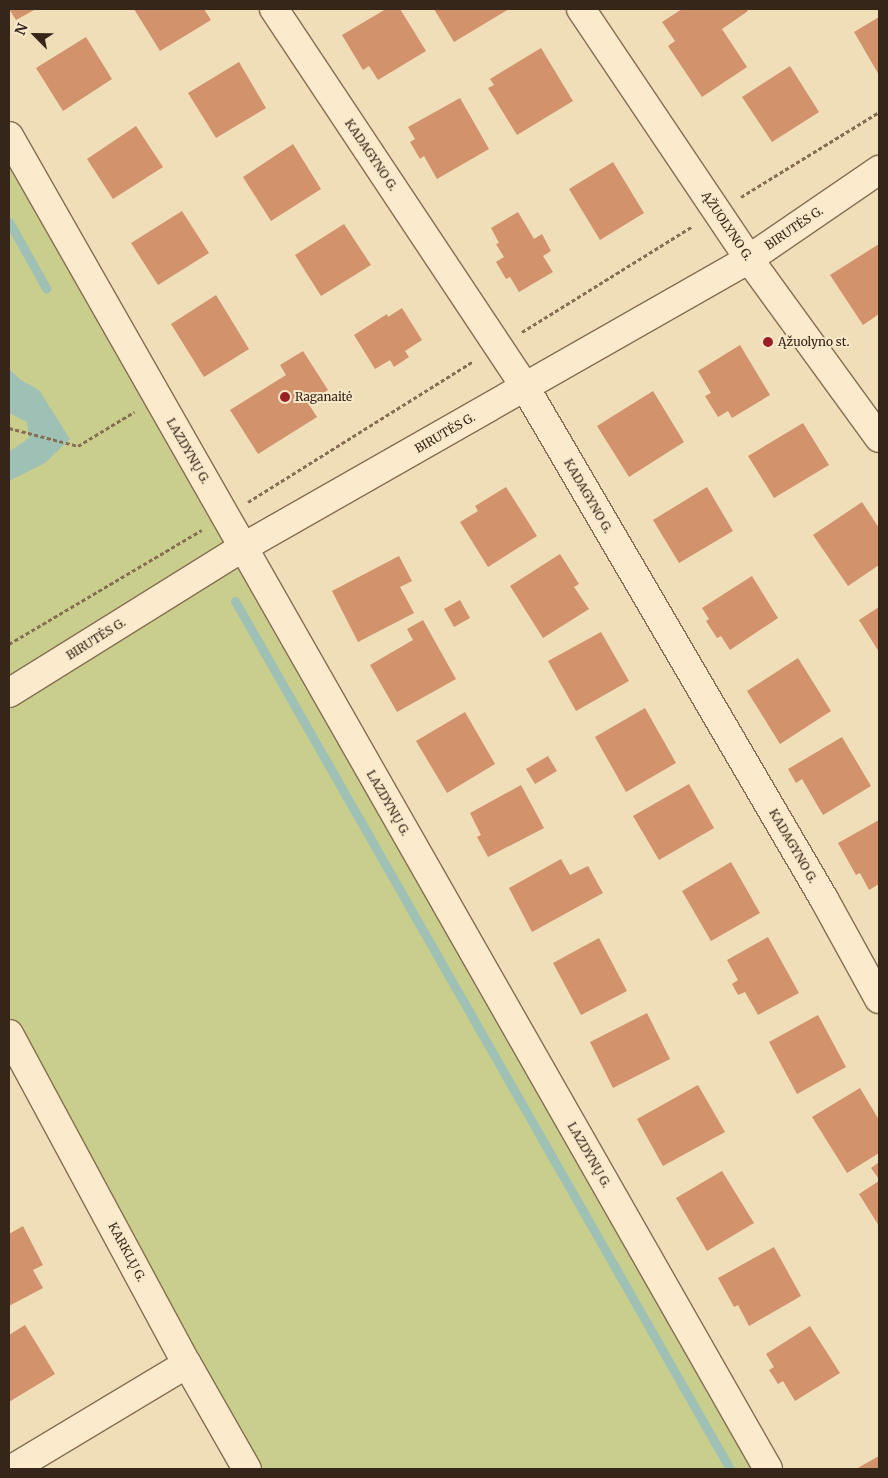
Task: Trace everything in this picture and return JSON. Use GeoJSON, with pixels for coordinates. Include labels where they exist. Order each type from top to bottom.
{"type":"FeatureCollection","features":[{"type":"Feature","properties":{"kind":"street","name":"KADAGYNO G."},"geometry":{"type":"LineString","coordinates":[[274,9],[525,387],[819,891],[879,998]]}},
{"type":"Feature","properties":{"kind":"street","name":"ĄŽUOLYNO G."},"geometry":{"type":"LineString","coordinates":[[581,9],[749,259],[879,438]]}},
{"type":"Feature","properties":{"kind":"street","name":"LAZDYNŲ G."},"geometry":{"type":"LineString","coordinates":[[9,136],[768,1469]]}},
{"type":"Feature","properties":{"kind":"street","name":"BIRUTĖS G."},"geometry":{"type":"LineString","coordinates":[[9,693],[242,548],[749,259],[879,170]]}},
{"type":"Feature","properties":{"kind":"street","name":"KARKLŲ G."},"geometry":{"type":"LineString","coordinates":[[9,1034],[187,1364],[247,1469]]}},
{"type":"Feature","properties":{"kind":"street"},"geometry":{"type":"LineString","coordinates":[[12,1469],[187,1364]]}},
{"type":"Feature","properties":{"kind":"path"},"geometry":{"type":"LineString","coordinates":[[9,644],[226,517],[879,112]]}},
{"type":"Feature","properties":{"kind":"path"},"geometry":{"type":"LineString","coordinates":[[9,428],[28,431],[78,446],[158,399]]}},
{"type":"Feature","properties":{"kind":"green space"},"geometry":{"type":"Polygon","coordinates":[[[9,136],[756,1469],[247,1469],[9,1034],[9,136]]]}},
{"type":"Feature","properties":{"kind":"water"},"geometry":{"type":"Polygon","coordinates":[[[9,369],[21,380],[39,390],[70,439],[45,463],[9,481],[9,452],[29,438],[27,422],[9,413],[9,369]]]}},
{"type":"Feature","properties":{"kind":"building"},"geometry":{"type":"Polygon","coordinates":[[[9,9],[36,9],[16,20],[9,9]]]}},
{"type":"Feature","properties":{"kind":"building"},"geometry":{"type":"Polygon","coordinates":[[[134,9],[204,9],[211,20],[160,51],[134,9]]]}},
{"type":"Feature","properties":{"kind":"building"},"geometry":{"type":"Polygon","coordinates":[[[386,9],[400,9],[426,51],[378,80],[369,66],[363,70],[342,35],[386,9]]]}},
{"type":"Feature","properties":{"kind":"building"},"geometry":{"type":"Polygon","coordinates":[[[434,9],[509,9],[454,42],[434,9]]]}},
{"type":"Feature","properties":{"kind":"building"},"geometry":{"type":"Polygon","coordinates":[[[682,9],[746,9],[748,11],[722,29],[747,67],[702,97],[668,46],[675,41],[662,22],[682,9]]]}},
{"type":"Feature","properties":{"kind":"building"},"geometry":{"type":"Polygon","coordinates":[[[879,17],[879,75],[854,32],[879,17]]]}},
{"type":"Feature","properties":{"kind":"building"},"geometry":{"type":"Polygon","coordinates":[[[86,37],[112,79],[63,111],[36,68],[86,37]]]}},
{"type":"Feature","properties":{"kind":"building"},"geometry":{"type":"Polygon","coordinates":[[[541,48],[573,101],[517,135],[488,88],[494,85],[490,79],[541,48]]]}},
{"type":"Feature","properties":{"kind":"building"},"geometry":{"type":"Polygon","coordinates":[[[239,62],[266,108],[216,138],[188,93],[239,62]]]}},
{"type":"Feature","properties":{"kind":"building"},"geometry":{"type":"Polygon","coordinates":[[[790,66],[819,112],[772,142],[742,97],[790,66]]]}},
{"type":"Feature","properties":{"kind":"building"},"geometry":{"type":"Polygon","coordinates":[[[460,98],[489,149],[437,179],[424,156],[420,159],[410,142],[415,139],[408,127],[460,98]]]}},
{"type":"Feature","properties":{"kind":"building"},"geometry":{"type":"Polygon","coordinates":[[[136,126],[163,167],[113,199],[87,159],[136,126]]]}},
{"type":"Feature","properties":{"kind":"building"},"geometry":{"type":"Polygon","coordinates":[[[293,144],[321,189],[271,221],[243,177],[293,144]]]}},
{"type":"Feature","properties":{"kind":"building"},"geometry":{"type":"Polygon","coordinates":[[[613,162],[644,213],[600,240],[569,189],[613,162]]]}},
{"type":"Feature","properties":{"kind":"building"},"geometry":{"type":"Polygon","coordinates":[[[182,211],[209,253],[158,285],[131,243],[182,211]]]}},
{"type":"Feature","properties":{"kind":"building"},"geometry":{"type":"Polygon","coordinates":[[[518,212],[534,239],[542,234],[551,251],[543,256],[553,272],[519,292],[510,277],[506,279],[496,262],[504,257],[496,244],[499,243],[491,228],[518,212]]]}},
{"type":"Feature","properties":{"kind":"building"},"geometry":{"type":"Polygon","coordinates":[[[344,224],[371,265],[321,296],[295,255],[344,224]]]}},
{"type":"Feature","properties":{"kind":"building"},"geometry":{"type":"Polygon","coordinates":[[[879,244],[879,314],[863,325],[830,275],[879,244]]]}},
{"type":"Feature","properties":{"kind":"building"},"geometry":{"type":"Polygon","coordinates":[[[216,295],[249,349],[204,377],[171,324],[216,295]]]}},
{"type":"Feature","properties":{"kind":"building"},"geometry":{"type":"Polygon","coordinates":[[[402,308],[422,340],[405,351],[409,357],[394,367],[390,360],[375,369],[354,335],[387,314],[388,317],[402,308]]]}},
{"type":"Feature","properties":{"kind":"building"},"geometry":{"type":"Polygon","coordinates":[[[740,345],[770,395],[732,418],[728,411],[718,417],[705,396],[711,393],[698,371],[740,345]]]}},
{"type":"Feature","properties":{"kind":"building","name":"Raganaitė"},"geometry":{"type":"Polygon","coordinates":[[[303,351],[328,390],[308,403],[317,417],[258,454],[230,410],[286,375],[280,365],[303,351]]]}},
{"type":"Feature","properties":{"kind":"building"},"geometry":{"type":"Polygon","coordinates":[[[653,391],[684,442],[629,477],[597,426],[653,391]]]}},
{"type":"Feature","properties":{"kind":"building"},"geometry":{"type":"Polygon","coordinates":[[[803,423],[829,465],[774,498],[748,456],[803,423]]]}},
{"type":"Feature","properties":{"kind":"building"},"geometry":{"type":"Polygon","coordinates":[[[506,487],[537,536],[488,567],[460,522],[478,511],[475,506],[506,487]]]}},
{"type":"Feature","properties":{"kind":"building"},"geometry":{"type":"Polygon","coordinates":[[[707,487],[733,531],[679,563],[653,520],[707,487]]]}},
{"type":"Feature","properties":{"kind":"building"},"geometry":{"type":"Polygon","coordinates":[[[862,502],[879,528],[879,565],[848,586],[813,535],[862,502]]]}},
{"type":"Feature","properties":{"kind":"building"},"geometry":{"type":"Polygon","coordinates":[[[560,554],[579,584],[574,587],[589,609],[543,638],[510,586],[560,554]]]}},
{"type":"Feature","properties":{"kind":"building"},"geometry":{"type":"Polygon","coordinates":[[[399,556],[412,581],[400,587],[414,613],[358,642],[332,591],[399,556]]]}},
{"type":"Feature","properties":{"kind":"building"},"geometry":{"type":"Polygon","coordinates":[[[752,576],[778,618],[730,650],[721,636],[717,638],[706,621],[709,619],[702,608],[752,576]]]}},
{"type":"Feature","properties":{"kind":"building"},"geometry":{"type":"Polygon","coordinates":[[[460,600],[470,618],[454,627],[444,609],[460,600]]]}},
{"type":"Feature","properties":{"kind":"building"},"geometry":{"type":"Polygon","coordinates":[[[879,607],[879,652],[859,620],[879,607]]]}},
{"type":"Feature","properties":{"kind":"building"},"geometry":{"type":"Polygon","coordinates":[[[423,620],[456,679],[397,712],[370,665],[413,640],[407,629],[423,620]]]}},
{"type":"Feature","properties":{"kind":"building"},"geometry":{"type":"Polygon","coordinates":[[[601,632],[629,681],[576,711],[548,661],[601,632]]]}},
{"type":"Feature","properties":{"kind":"building"},"geometry":{"type":"Polygon","coordinates":[[[798,658],[831,711],[780,744],[747,691],[798,658]]]}},
{"type":"Feature","properties":{"kind":"building"},"geometry":{"type":"Polygon","coordinates":[[[645,708],[676,763],[626,792],[595,737],[645,708]]]}},
{"type":"Feature","properties":{"kind":"building"},"geometry":{"type":"Polygon","coordinates":[[[465,712],[495,764],[447,793],[416,741],[465,712]]]}},
{"type":"Feature","properties":{"kind":"building"},"geometry":{"type":"Polygon","coordinates":[[[842,737],[871,786],[823,815],[802,779],[796,783],[788,769],[842,737]]]}},
{"type":"Feature","properties":{"kind":"building"},"geometry":{"type":"Polygon","coordinates":[[[548,756],[557,771],[535,784],[526,769],[548,756]]]}},
{"type":"Feature","properties":{"kind":"building"},"geometry":{"type":"Polygon","coordinates":[[[689,784],[714,828],[659,860],[633,816],[689,784]]]}},
{"type":"Feature","properties":{"kind":"building"},"geometry":{"type":"Polygon","coordinates":[[[521,785],[544,828],[488,857],[477,837],[481,835],[470,813],[521,785]]]}},
{"type":"Feature","properties":{"kind":"building"},"geometry":{"type":"Polygon","coordinates":[[[879,820],[879,884],[869,890],[860,873],[856,875],[838,843],[879,820]]]}},
{"type":"Feature","properties":{"kind":"building"},"geometry":{"type":"Polygon","coordinates":[[[561,859],[570,875],[588,866],[603,893],[532,932],[509,888],[561,859]]]}},
{"type":"Feature","properties":{"kind":"building"},"geometry":{"type":"Polygon","coordinates":[[[731,862],[760,913],[711,941],[682,891],[731,862]]]}},
{"type":"Feature","properties":{"kind":"building"},"geometry":{"type":"Polygon","coordinates":[[[768,937],[799,993],[758,1015],[745,992],[738,995],[732,984],[738,980],[727,960],[768,937]]]}},
{"type":"Feature","properties":{"kind":"building"},"geometry":{"type":"Polygon","coordinates":[[[599,938],[627,991],[581,1015],[553,963],[599,938]]]}},
{"type":"Feature","properties":{"kind":"building"},"geometry":{"type":"Polygon","coordinates":[[[647,1013],[670,1059],[613,1088],[590,1042],[647,1013]]]}},
{"type":"Feature","properties":{"kind":"building"},"geometry":{"type":"Polygon","coordinates":[[[818,1015],[846,1067],[797,1094],[769,1042],[818,1015]]]}},
{"type":"Feature","properties":{"kind":"building"},"geometry":{"type":"Polygon","coordinates":[[[698,1085],[725,1132],[663,1166],[637,1119],[698,1085]]]}},
{"type":"Feature","properties":{"kind":"building"},"geometry":{"type":"Polygon","coordinates":[[[860,1088],[879,1120],[879,1153],[847,1173],[812,1117],[860,1088]]]}},
{"type":"Feature","properties":{"kind":"building"},"geometry":{"type":"Polygon","coordinates":[[[879,1162],[879,1179],[871,1168],[879,1162]]]}},
{"type":"Feature","properties":{"kind":"building"},"geometry":{"type":"Polygon","coordinates":[[[722,1171],[754,1223],[707,1251],[676,1198],[722,1171]]]}},
{"type":"Feature","properties":{"kind":"building"},"geometry":{"type":"Polygon","coordinates":[[[879,1181],[879,1226],[859,1194],[879,1181]]]}},
{"type":"Feature","properties":{"kind":"building"},"geometry":{"type":"Polygon","coordinates":[[[23,1226],[43,1265],[33,1270],[43,1288],[9,1306],[9,1234],[23,1226]]]}},
{"type":"Feature","properties":{"kind":"building"},"geometry":{"type":"Polygon","coordinates":[[[774,1247],[801,1296],[749,1326],[738,1305],[734,1307],[718,1278],[774,1247]]]}},
{"type":"Feature","properties":{"kind":"building"},"geometry":{"type":"Polygon","coordinates":[[[25,1325],[55,1374],[9,1402],[9,1335],[25,1325]]]}},
{"type":"Feature","properties":{"kind":"building"},"geometry":{"type":"Polygon","coordinates":[[[810,1326],[840,1373],[795,1401],[783,1381],[778,1384],[769,1370],[774,1367],[766,1354],[810,1326]]]}},
{"type":"Feature","properties":{"kind":"building"},"geometry":{"type":"Polygon","coordinates":[[[879,1456],[879,1469],[856,1469],[879,1456]]]}},
{"type":"Feature","properties":{"kind":"waterway"},"geometry":{"type":"LineString","coordinates":[[9,222],[46,288]]}},
{"type":"Feature","properties":{"kind":"waterway"},"geometry":{"type":"LineString","coordinates":[[235,601],[730,1469]]}},
{"type":"Feature","properties":{"kind":"place","name":"Ąžuolyno st."},"geometry":{"type":"Point","coordinates":[768,342]}},
{"type":"Feature","properties":{"kind":"place","name":"Raganaitė"},"geometry":{"type":"Point","coordinates":[285,397]}}]}
